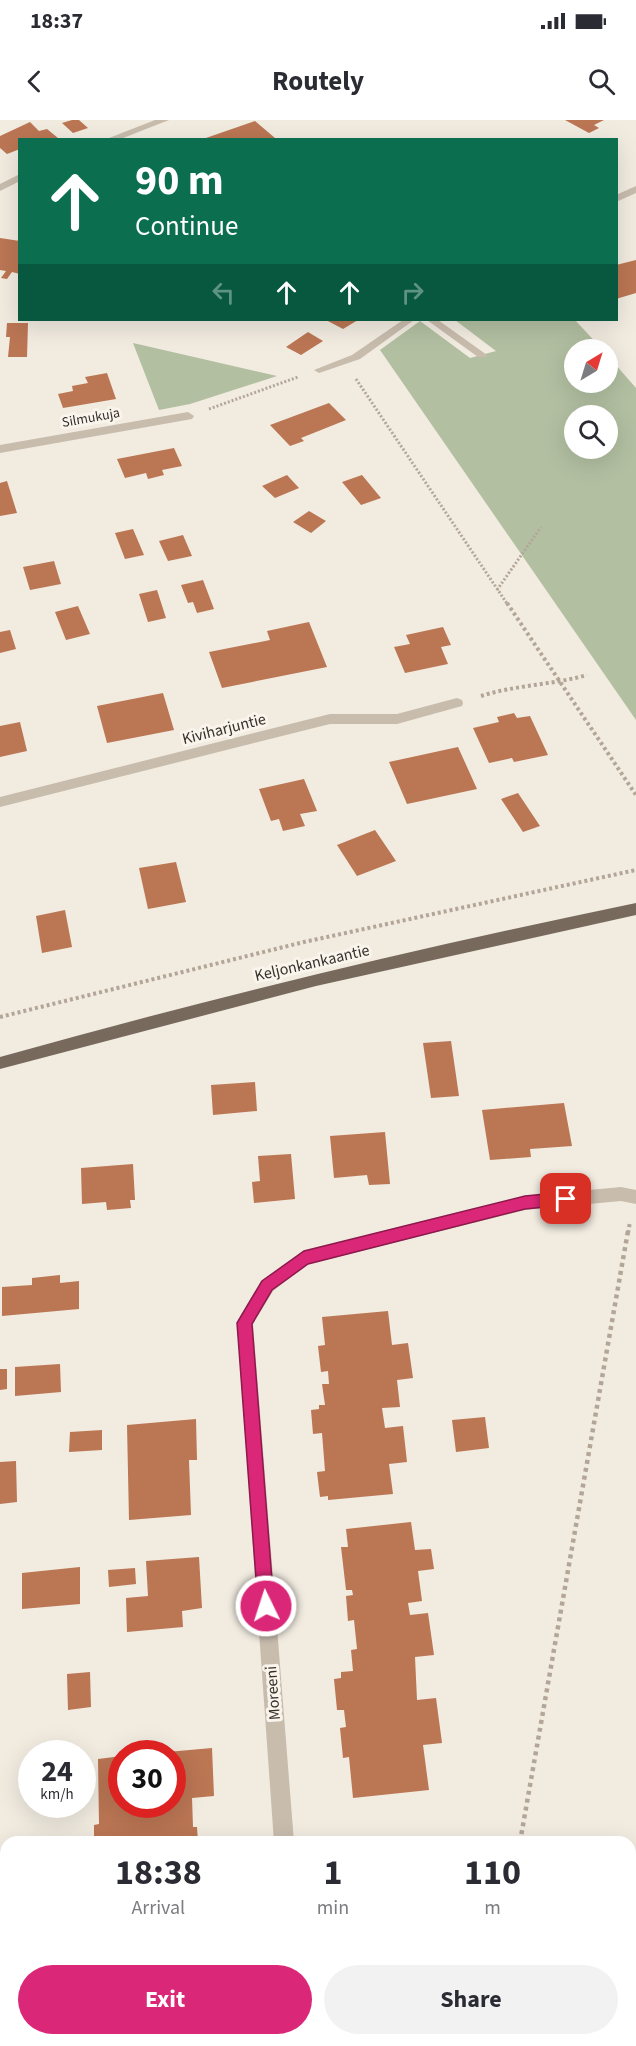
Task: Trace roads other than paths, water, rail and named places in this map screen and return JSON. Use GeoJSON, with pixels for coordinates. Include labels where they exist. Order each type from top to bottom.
{"type":"FeatureCollection","features":[{"type":"Feature","properties":{"kind":"main road","name":"Keljonkankaantie"},"geometry":{"type":"LineString","coordinates":[[0,1063],[156,1018],[390,963],[636,909]]}},
{"type":"Feature","properties":{"kind":"street"},"geometry":{"type":"LineString","coordinates":[[114,138],[164,120]]}},
{"type":"Feature","properties":{"kind":"street"},"geometry":{"type":"LineString","coordinates":[[0,188],[18,178]]}},
{"type":"Feature","properties":{"kind":"street"},"geometry":{"type":"LineString","coordinates":[[618,198],[636,189]]}},
{"type":"Feature","properties":{"kind":"street"},"geometry":{"type":"LineString","coordinates":[[319,370],[356,357],[408,321]]}},
{"type":"Feature","properties":{"kind":"street"},"geometry":{"type":"LineString","coordinates":[[433,321],[482,355]]}},
{"type":"Feature","properties":{"kind":"street","name":"Silmukuja"},"geometry":{"type":"LineString","coordinates":[[0,449],[188,416]]}},
{"type":"Feature","properties":{"kind":"street","name":"Kiviharjuntie"},"geometry":{"type":"LineString","coordinates":[[0,802],[330,719],[397,719],[457,703]]}},
{"type":"Feature","properties":{"kind":"street","name":"Moreeni"},"geometry":{"type":"LineString","coordinates":[[284,1836],[245,1323],[267,1286],[304,1258],[525,1203],[621,1194],[635,1197]]}}]}
